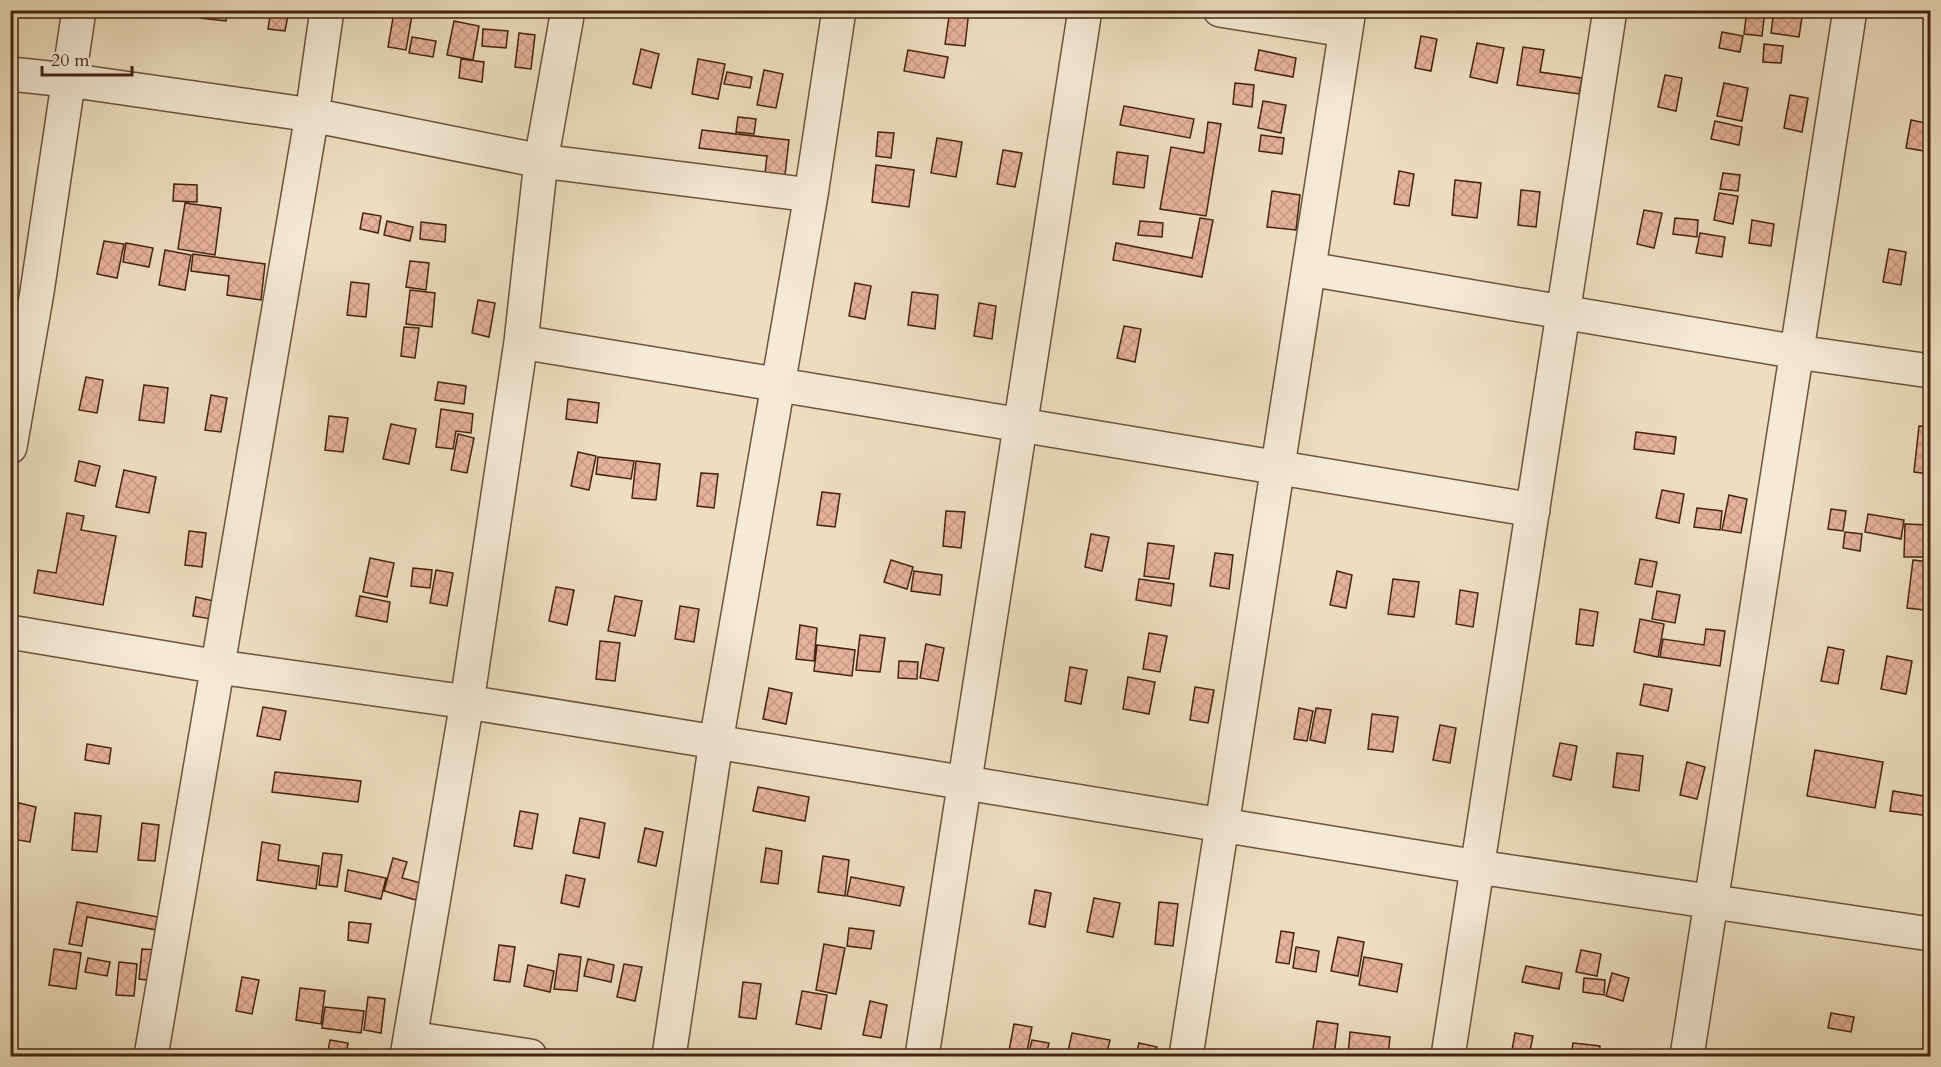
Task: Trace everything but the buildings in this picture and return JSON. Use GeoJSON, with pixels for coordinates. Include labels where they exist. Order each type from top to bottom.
{"type":"FeatureCollection","features":[{"type":"Feature","properties":{"kind":"street"},"geometry":{"type":"LineString","coordinates":[[10,447],[24,290],[68,80],[79,10]]}},
{"type":"Feature","properties":{"kind":"street"},"geometry":{"type":"LineString","coordinates":[[151,1056],[312,115],[327,10]]}},
{"type":"Feature","properties":{"kind":"street"},"geometry":{"type":"LineString","coordinates":[[530,1056],[409,1047],[467,702],[521,342],[541,161],[568,10]]}},
{"type":"Feature","properties":{"kind":"street"},"geometry":{"type":"LineString","coordinates":[[669,1056],[716,742],[811,195],[839,10]]}},
{"type":"Feature","properties":{"kind":"street"},"geometry":{"type":"LineString","coordinates":[[922,1056],[1085,10]]}},
{"type":"Feature","properties":{"kind":"street"},"geometry":{"type":"LineString","coordinates":[[1186,1056],[1347,20],[1220,10]]}},
{"type":"Feature","properties":{"kind":"street"},"geometry":{"type":"LineString","coordinates":[[1448,1056],[1611,10]]}},
{"type":"Feature","properties":{"kind":"street"},"geometry":{"type":"LineString","coordinates":[[1687,1056],[1850,10]]}},
{"type":"Feature","properties":{"kind":"street"},"geometry":{"type":"LineString","coordinates":[[10,74],[68,80],[312,115],[541,161],[811,195]]}},
{"type":"Feature","properties":{"kind":"street"},"geometry":{"type":"LineString","coordinates":[[1309,269],[1797,352],[1930,371]]}},
{"type":"Feature","properties":{"kind":"street"},"geometry":{"type":"LineString","coordinates":[[521,342],[1533,510]]}},
{"type":"Feature","properties":{"kind":"street"},"geometry":{"type":"LineString","coordinates":[[10,632],[219,667],[467,702],[1478,867],[1930,934]]}}]}
